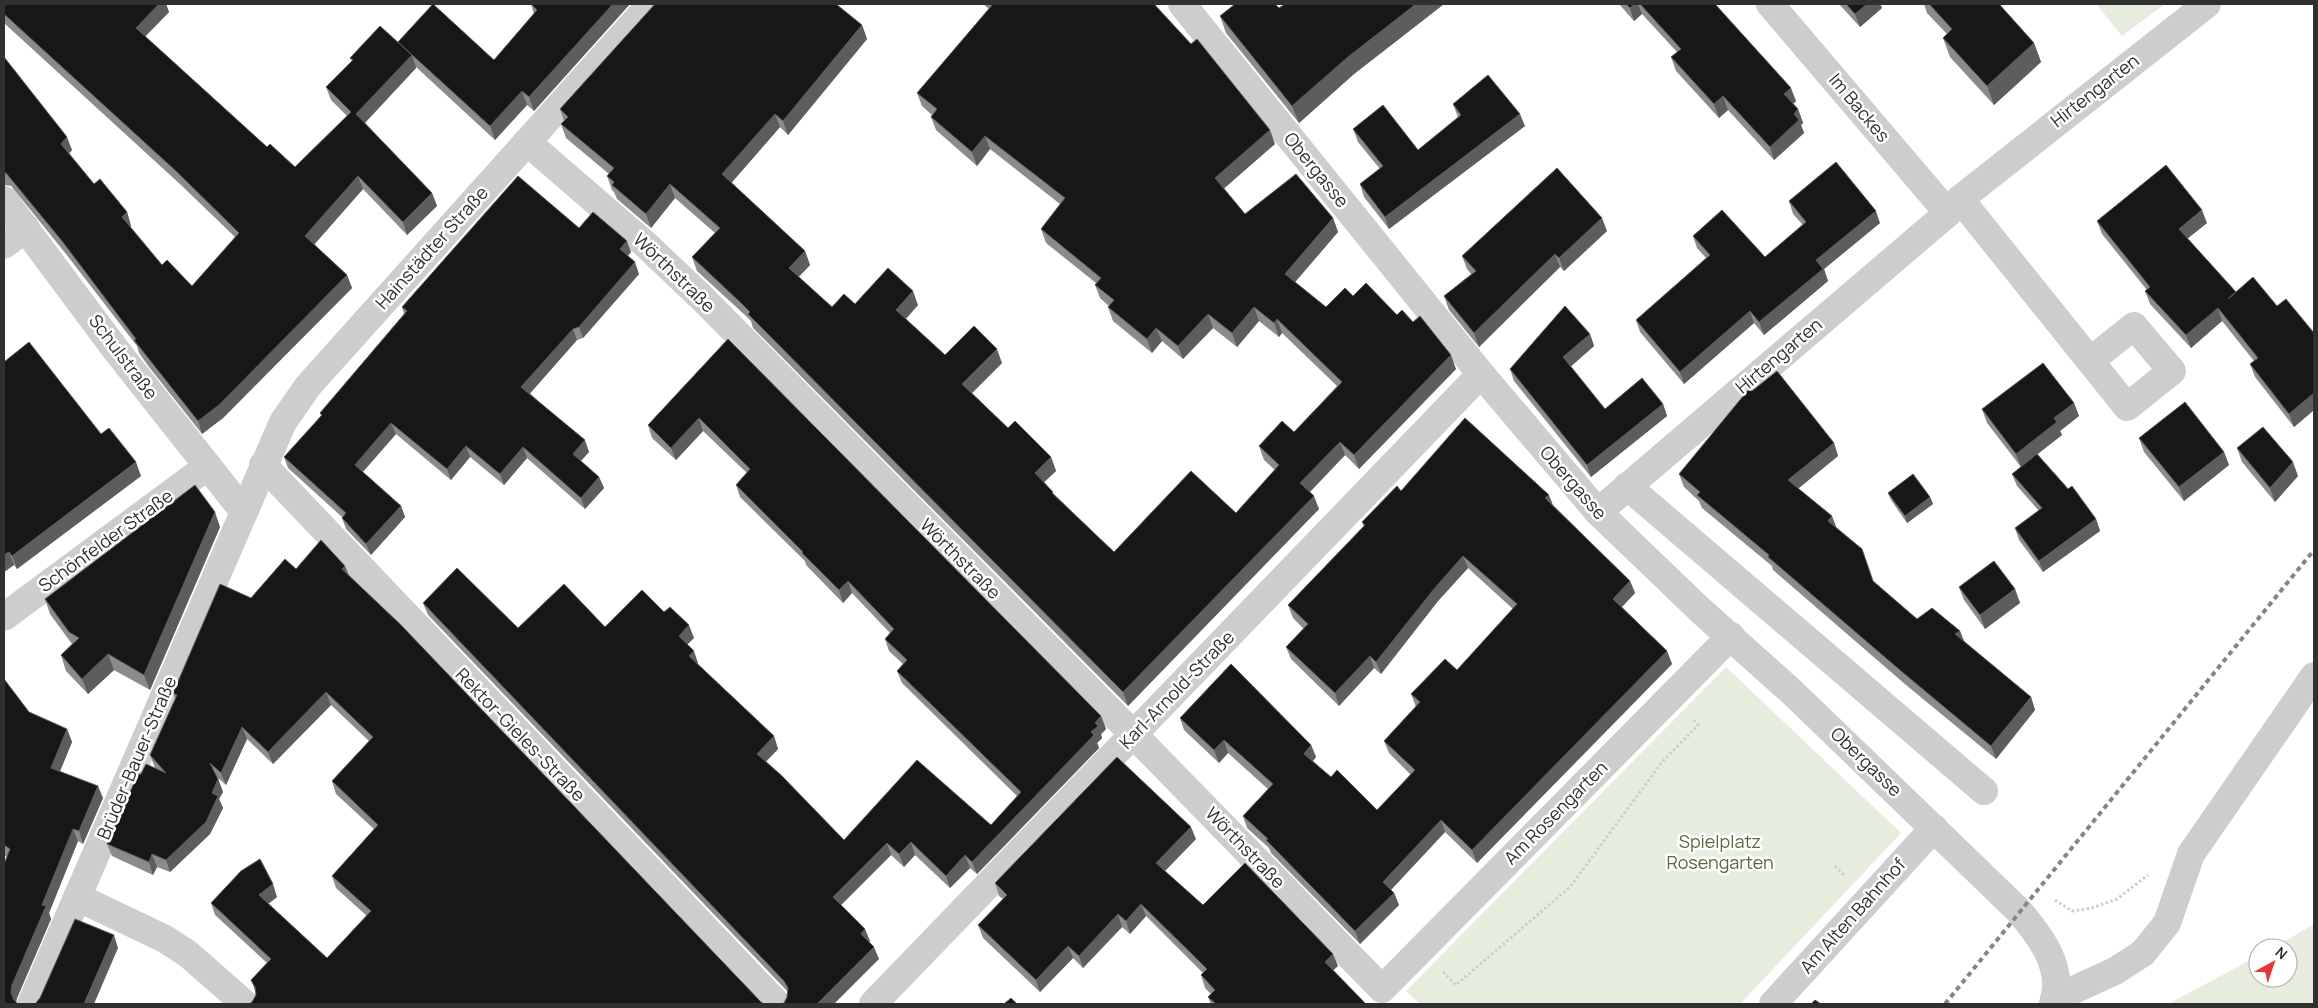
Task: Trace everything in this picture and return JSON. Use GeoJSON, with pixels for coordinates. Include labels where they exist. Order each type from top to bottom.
{"type":"FeatureCollection","features":[{"type":"Feature","properties":{"kind":"street","name":"Hainstädter Straße"},"geometry":{"type":"LineString","coordinates":[[244,512],[283,422],[308,386],[651,4]]}},
{"type":"Feature","properties":{"kind":"street","name":"Obergasse"},"geometry":{"type":"LineString","coordinates":[[1182,4],[1481,374],[1598,512],[1698,609],[1731,636],[1934,828],[2019,911],[2043,939],[2048,950],[2056,982],[2054,1002]]}},
{"type":"Feature","properties":{"kind":"street","name":"Im Backes"},"geometry":{"type":"LineString","coordinates":[[1770,4],[1954,206]]}},
{"type":"Feature","properties":{"kind":"street","name":"Hirtengarten"},"geometry":{"type":"LineString","coordinates":[[1598,512],[1954,206],[2207,4]]}},
{"type":"Feature","properties":{"kind":"street","name":"Wörthstraße"},"geometry":{"type":"LineString","coordinates":[[527,142],[645,244],[703,299],[1382,989]]}},
{"type":"Feature","properties":{"kind":"street","name":"Schulstraße"},"geometry":{"type":"LineString","coordinates":[[5,201],[116,350],[244,512]]}},
{"type":"Feature","properties":{"kind":"street"},"geometry":{"type":"LineString","coordinates":[[1954,206],[2090,361]]}},
{"type":"Feature","properties":{"kind":"street"},"geometry":{"type":"LineString","coordinates":[[4,245],[26,228]]}},
{"type":"Feature","properties":{"kind":"street","name":"Karl-Arnold-Straße"},"geometry":{"type":"LineString","coordinates":[[872,1004],[1481,374]]}},
{"type":"Feature","properties":{"kind":"street","name":"Rektor-Gieles-Straße"},"geometry":{"type":"LineString","coordinates":[[263,465],[777,1004]]}},
{"type":"Feature","properties":{"kind":"street","name":"Schönfelder Straße"},"geometry":{"type":"LineString","coordinates":[[4,617],[208,466]]}},
{"type":"Feature","properties":{"kind":"street"},"geometry":{"type":"LineString","coordinates":[[1627,486],[1984,791]]}},
{"type":"Feature","properties":{"kind":"street","name":"Brüder-Bauer-Straße"},"geometry":{"type":"LineString","coordinates":[[31,1004],[244,512]]}},
{"type":"Feature","properties":{"kind":"street","name":"Am Rosengarten"},"geometry":{"type":"LineString","coordinates":[[1382,989],[1731,636]]}},
{"type":"Feature","properties":{"kind":"street"},"geometry":{"type":"LineString","coordinates":[[2054,1002],[2115,971],[2143,953],[2168,923],[2191,854],[2314,676]]}},
{"type":"Feature","properties":{"kind":"street","name":"Am Alten Bahnhof"},"geometry":{"type":"LineString","coordinates":[[1773,1004],[1934,828]]}},
{"type":"Feature","properties":{"kind":"street"},"geometry":{"type":"LineString","coordinates":[[77,897],[165,939],[181,949],[215,976],[245,1004]]}},
{"type":"Feature","properties":{"kind":"path"},"geometry":{"type":"LineString","coordinates":[[1456,984],[1570,887],[1662,762]]}},
{"type":"Feature","properties":{"kind":"path"},"geometry":{"type":"LineString","coordinates":[[2053,899],[2072,911],[2092,908],[2117,899],[2161,865],[2191,854]]}},
{"type":"Feature","properties":{"kind":"green space"},"geometry":{"type":"Polygon","coordinates":[[[2096,4],[2165,4],[2122,36],[2096,4]]]}},
{"type":"Feature","properties":{"kind":"green space","name":"Spielplatz Rosengarten"},"geometry":{"type":"Polygon","coordinates":[[[1726,667],[1901,833],[1740,1004],[1420,1004],[1406,991],[1726,667]]]}},
{"type":"Feature","properties":{"kind":"green space"},"geometry":{"type":"Polygon","coordinates":[[[2314,924],[2314,1004],[2168,1004],[2248,961],[2248,988],[2298,988],[2298,938],[2290,938],[2314,924]]]}},
{"type":"Feature","properties":{"kind":"building"},"geometry":{"type":"Polygon","coordinates":[[[4,4],[159,4],[136,28],[267,147],[270,144],[295,167],[351,112],[326,87],[353,60],[350,58],[380,26],[412,55],[356,114],[432,193],[403,222],[358,176],[305,236],[347,275],[219,405],[198,421],[134,340],[136,339],[62,241],[6,173],[4,173],[4,57],[67,137],[61,144],[94,184],[100,179],[127,212],[122,217],[162,265],[167,260],[192,286],[239,233],[177,172],[4,14],[4,4]]]}},
{"type":"Feature","properties":{"kind":"building"},"geometry":{"type":"Polygon","coordinates":[[[433,4],[494,60],[537,10],[531,4],[613,4],[529,97],[522,91],[490,126],[398,42],[433,4]]]}},
{"type":"Feature","properties":{"kind":"building"},"geometry":{"type":"Polygon","coordinates":[[[655,4],[836,4],[862,25],[783,121],[775,114],[722,174],[805,251],[789,268],[832,307],[844,294],[855,304],[888,268],[913,291],[896,310],[945,355],[974,326],[997,349],[962,384],[1008,428],[1015,421],[1051,457],[1035,473],[1052,493],[1114,552],[1191,471],[1236,513],[1279,465],[1259,446],[1282,421],[1294,432],[1342,382],[1277,319],[1274,323],[1254,307],[1232,333],[1208,314],[1178,346],[1156,328],[1147,339],[1108,307],[1114,300],[1095,285],[1101,278],[1041,229],[1065,198],[985,136],[972,152],[931,117],[937,109],[917,93],[993,4],[1154,4],[1191,44],[1197,39],[1270,130],[1215,178],[1245,214],[1296,174],[1333,218],[1285,274],[1326,307],[1345,288],[1353,296],[1366,283],[1397,315],[1402,310],[1413,322],[1420,316],[1451,355],[1354,455],[1340,442],[1300,483],[1314,496],[1123,692],[748,314],[750,312],[692,257],[720,228],[670,184],[646,214],[612,185],[614,182],[607,176],[614,168],[561,124],[568,117],[560,109],[655,4]]]}},
{"type":"Feature","properties":{"kind":"building"},"geometry":{"type":"Polygon","coordinates":[[[1235,4],[1275,4],[1279,8],[1285,4],[1416,4],[1348,57],[1292,106],[1220,16],[1235,4]]]}},
{"type":"Feature","properties":{"kind":"building"},"geometry":{"type":"Polygon","coordinates":[[[1626,4],[1634,4],[1630,8],[1626,4]]]}},
{"type":"Feature","properties":{"kind":"building"},"geometry":{"type":"Polygon","coordinates":[[[1640,4],[1715,4],[1791,88],[1784,94],[1798,109],[1794,114],[1799,120],[1770,147],[1723,96],[1714,104],[1671,57],[1681,49],[1640,4]]]}},
{"type":"Feature","properties":{"kind":"building"},"geometry":{"type":"Polygon","coordinates":[[[1846,4],[1867,4],[1855,14],[1846,4]]]}},
{"type":"Feature","properties":{"kind":"building"},"geometry":{"type":"Polygon","coordinates":[[[1929,4],[1999,4],[2034,43],[1987,86],[1943,38],[1952,29],[1929,4]]]}},
{"type":"Feature","properties":{"kind":"building"},"geometry":{"type":"Polygon","coordinates":[[[1488,75],[1520,114],[1385,217],[1360,184],[1383,166],[1353,129],[1383,105],[1418,150],[1461,115],[1453,104],[1488,75]]]}},
{"type":"Feature","properties":{"kind":"building"},"geometry":{"type":"Polygon","coordinates":[[[1836,162],[1876,211],[1816,260],[1823,269],[1759,322],[1750,311],[1680,372],[1636,320],[1710,255],[1693,236],[1722,210],[1765,257],[1806,222],[1789,201],[1836,162]]]}},
{"type":"Feature","properties":{"kind":"building"},"geometry":{"type":"Polygon","coordinates":[[[2166,165],[2202,210],[2179,229],[2236,292],[2253,277],[2277,306],[2286,299],[2314,333],[2314,393],[2289,414],[2250,364],[2258,358],[2218,308],[2186,335],[2145,291],[2150,287],[2097,221],[2166,165]]]}},
{"type":"Feature","properties":{"kind":"building"},"geometry":{"type":"Polygon","coordinates":[[[1557,168],[1602,218],[1559,258],[1555,254],[1474,333],[1444,296],[1476,271],[1462,256],[1557,168]]]}},
{"type":"Feature","properties":{"kind":"building"},"geometry":{"type":"Polygon","coordinates":[[[518,176],[579,228],[593,212],[627,241],[620,249],[635,262],[579,327],[573,329],[521,387],[585,440],[573,454],[599,477],[581,498],[523,447],[500,474],[466,446],[447,469],[391,423],[355,465],[401,506],[366,544],[342,518],[346,513],[284,457],[322,415],[320,413],[407,311],[402,307],[518,176]]]}},
{"type":"Feature","properties":{"kind":"building"},"geometry":{"type":"Polygon","coordinates":[[[1565,306],[1590,334],[1563,357],[1605,409],[1642,378],[1663,404],[1587,465],[1510,369],[1565,306]]]}},
{"type":"Feature","properties":{"kind":"building"},"geometry":{"type":"Polygon","coordinates":[[[728,339],[1101,716],[1095,723],[1098,726],[1091,732],[1094,735],[972,862],[965,855],[946,876],[911,842],[899,854],[887,843],[833,897],[865,929],[861,934],[874,947],[817,1004],[781,1004],[784,1003],[787,997],[788,988],[784,981],[423,603],[457,568],[518,628],[564,584],[605,627],[642,590],[664,612],[670,607],[689,625],[679,636],[694,651],[689,656],[774,736],[757,754],[781,775],[844,840],[917,760],[991,825],[1021,792],[897,671],[907,660],[885,639],[894,629],[848,581],[839,590],[736,485],[750,469],[699,418],[671,448],[648,425],[728,339]]]}},
{"type":"Feature","properties":{"kind":"building"},"geometry":{"type":"Polygon","coordinates":[[[29,342],[101,434],[109,428],[136,462],[12,556],[9,552],[4,555],[4,362],[29,342]]]}},
{"type":"Feature","properties":{"kind":"building"},"geometry":{"type":"Polygon","coordinates":[[[2043,363],[2074,403],[2054,418],[2057,422],[2016,454],[1982,409],[2043,363]]]}},
{"type":"Feature","properties":{"kind":"building"},"geometry":{"type":"Polygon","coordinates":[[[1777,371],[1834,443],[1788,480],[1832,516],[1828,521],[1862,549],[1873,581],[1917,619],[1932,608],[1960,631],[1955,634],[2031,697],[1991,746],[1768,557],[1769,555],[1697,495],[1700,492],[1679,474],[1749,389],[1752,391],[1777,371]]]}},
{"type":"Feature","properties":{"kind":"building"},"geometry":{"type":"Polygon","coordinates":[[[2185,402],[2224,452],[2179,487],[2139,438],[2185,402]]]}},
{"type":"Feature","properties":{"kind":"building"},"geometry":{"type":"Polygon","coordinates":[[[1465,418],[1549,495],[1545,498],[1630,581],[1613,599],[1667,651],[1472,850],[1441,820],[1383,882],[1394,893],[1355,931],[1266,840],[1268,839],[1243,816],[1273,784],[1224,740],[1214,750],[1180,718],[1231,664],[1311,745],[1304,754],[1331,777],[1337,770],[1377,810],[1415,770],[1384,741],[1420,702],[1411,694],[1445,659],[1457,670],[1517,604],[1463,556],[1376,662],[1370,656],[1335,693],[1286,647],[1308,624],[1288,605],[1365,525],[1362,522],[1397,486],[1401,491],[1465,418]]]}},
{"type":"Feature","properties":{"kind":"building"},"geometry":{"type":"Polygon","coordinates":[[[2263,427],[2293,462],[2270,488],[2237,448],[2263,427]]]}},
{"type":"Feature","properties":{"kind":"building"},"geometry":{"type":"Polygon","coordinates":[[[2037,454],[2068,489],[2072,486],[2096,519],[2039,561],[2015,528],[2042,508],[2012,474],[2037,454]]]}},
{"type":"Feature","properties":{"kind":"building"},"geometry":{"type":"Polygon","coordinates":[[[1913,474],[1930,497],[1905,516],[1888,493],[1913,474]]]}},
{"type":"Feature","properties":{"kind":"building"},"geometry":{"type":"Polygon","coordinates":[[[195,485],[215,512],[144,675],[108,654],[82,679],[61,655],[79,638],[69,632],[45,599],[195,485]]]}},
{"type":"Feature","properties":{"kind":"building"},"geometry":{"type":"Polygon","coordinates":[[[321,540],[345,566],[342,569],[401,625],[764,1004],[249,1004],[256,995],[255,987],[251,980],[271,959],[211,903],[241,871],[260,859],[273,884],[259,895],[327,958],[371,911],[332,876],[378,825],[332,781],[373,737],[326,692],[268,752],[242,727],[221,773],[210,763],[218,779],[212,793],[218,796],[206,822],[166,860],[152,854],[149,862],[107,844],[138,774],[141,774],[146,764],[166,773],[150,755],[177,695],[173,693],[220,584],[251,598],[285,559],[296,569],[321,540]]]}},
{"type":"Feature","properties":{"kind":"building"},"geometry":{"type":"Polygon","coordinates":[[[1994,561],[2015,589],[1980,615],[1959,587],[1994,561]]]}},
{"type":"Feature","properties":{"kind":"building"},"geometry":{"type":"Polygon","coordinates":[[[4,679],[29,712],[67,729],[51,768],[98,786],[79,831],[73,829],[42,905],[46,906],[12,985],[11,993],[18,1004],[4,1004],[4,864],[10,849],[4,845],[4,679]]]}},
{"type":"Feature","properties":{"kind":"building"},"geometry":{"type":"Polygon","coordinates":[[[1117,757],[1191,827],[1156,863],[1203,905],[1245,863],[1333,954],[1325,962],[1366,1004],[1216,1004],[1208,997],[1215,990],[1201,975],[1207,969],[1141,904],[1126,921],[1118,914],[1079,956],[1068,946],[1036,980],[978,925],[1007,895],[995,883],[1117,757]]]}},
{"type":"Feature","properties":{"kind":"building"},"geometry":{"type":"Polygon","coordinates":[[[75,919],[114,935],[84,1004],[35,1004],[40,998],[75,919]]]}},
{"type":"Feature","properties":{"kind":"building"},"geometry":{"type":"Polygon","coordinates":[[[1011,998],[1017,1004],[1004,1004],[1011,998]]]}},
{"type":"Feature","properties":{"kind":"building"},"geometry":{"type":"Polygon","coordinates":[[[1815,1000],[1821,1004],[1811,1004],[1815,1000]]]}},
{"type":"Feature","properties":{"kind":"railway"},"geometry":{"type":"LineString","coordinates":[[1945,1004],[2314,550]]}}]}
